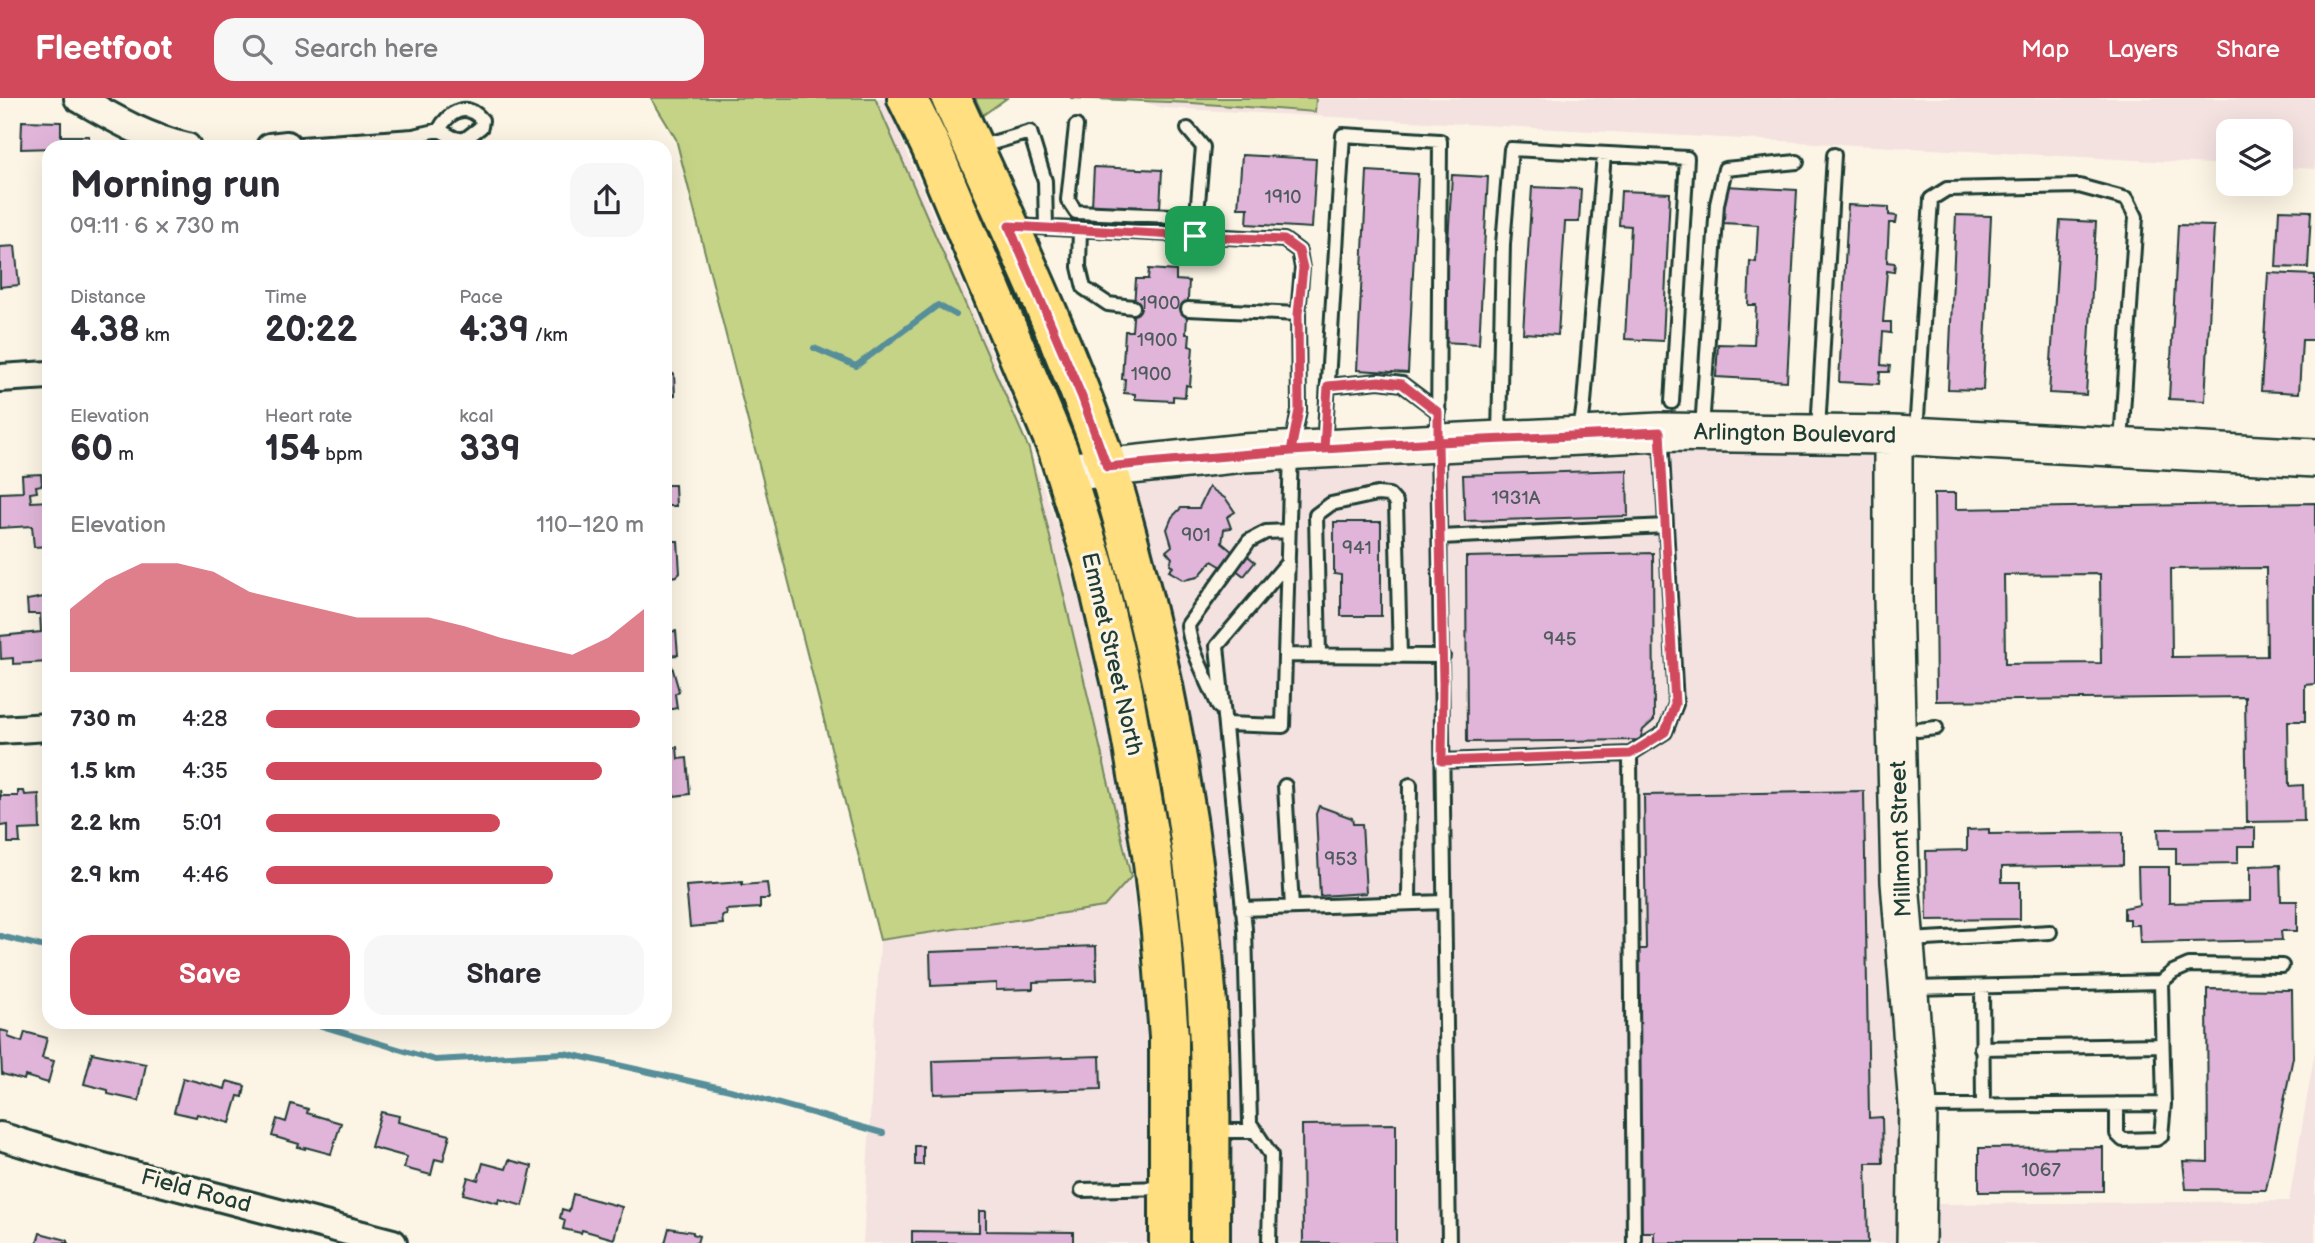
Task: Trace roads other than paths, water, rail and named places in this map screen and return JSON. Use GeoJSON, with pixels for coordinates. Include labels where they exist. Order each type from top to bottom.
{"type":"FeatureCollection","features":[{"type":"Feature","properties":{"kind":"main road","name":"Emmet Street North"},"geometry":{"type":"LineString","coordinates":[[907,98],[931,147],[1024,366],[1065,472],[1094,565],[1122,685],[1152,854],[1169,1037],[1169,1243]]}},
{"type":"Feature","properties":{"kind":"main road","name":"Emmet Street North"},"geometry":{"type":"LineString","coordinates":[[951,98],[1082,397],[1107,467],[1160,666],[1184,792],[1198,897],[1207,1007],[1210,1243]]}},
{"type":"Feature","properties":{"kind":"street"},"geometry":{"type":"LineString","coordinates":[[78,98],[130,129],[160,140]]}},
{"type":"Feature","properties":{"kind":"street"},"geometry":{"type":"LineString","coordinates":[[0,378],[42,375]]}},
{"type":"Feature","properties":{"kind":"street","name":"Arlington Boulevard"},"geometry":{"type":"LineString","coordinates":[[1065,472],[1307,450],[1438,427],[1499,440],[1579,436],[1666,417],[1702,433],[1904,435],[2315,458]]}},
{"type":"Feature","properties":{"kind":"street","name":"Millmont Street"},"geometry":{"type":"LineString","coordinates":[[1904,435],[1895,679],[1900,882],[1918,1106],[1916,1243]]}},
{"type":"Feature","properties":{"kind":"street"},"geometry":{"type":"LineString","coordinates":[[0,730],[42,727]]}},
{"type":"Feature","properties":{"kind":"street","name":"Field Road"},"geometry":{"type":"LineString","coordinates":[[0,1136],[77,1160],[393,1243]]}},
{"type":"Feature","properties":{"kind":"lane"},"geometry":{"type":"LineString","coordinates":[[1076,126],[1068,200],[1076,212],[1197,217]]}},
{"type":"Feature","properties":{"kind":"lane"},"geometry":{"type":"LineString","coordinates":[[1188,129],[1203,147],[1195,236]]}},
{"type":"Feature","properties":{"kind":"lane"},"geometry":{"type":"LineString","coordinates":[[359,140],[413,136],[439,130]]}},
{"type":"Feature","properties":{"kind":"lane"},"geometry":{"type":"LineString","coordinates":[[974,148],[1034,130],[1045,181],[1046,228]]}},
{"type":"Feature","properties":{"kind":"lane"},"geometry":{"type":"LineString","coordinates":[[1226,724],[1283,726],[1288,531],[1307,450],[1328,386],[1343,135],[1440,141],[1438,427],[1449,1243]]}},
{"type":"Feature","properties":{"kind":"lane"},"geometry":{"type":"LineString","coordinates":[[1442,761],[1630,754],[1665,732],[1675,704],[1666,526],[1666,417],[1687,158],[1511,149],[1503,244],[1499,440]]}},
{"type":"Feature","properties":{"kind":"lane"},"geometry":{"type":"LineString","coordinates":[[1579,436],[1604,154]]}},
{"type":"Feature","properties":{"kind":"lane"},"geometry":{"type":"LineString","coordinates":[[1818,434],[1834,155]]}},
{"type":"Feature","properties":{"kind":"lane"},"geometry":{"type":"LineString","coordinates":[[1702,433],[1717,204],[1725,169],[1797,162]]}},
{"type":"Feature","properties":{"kind":"lane"},"geometry":{"type":"LineString","coordinates":[[1904,435],[1931,199],[1947,189],[2079,187],[2127,199],[2136,217],[2121,447]]}},
{"type":"Feature","properties":{"kind":"lane"},"geometry":{"type":"LineString","coordinates":[[1009,226],[1284,240],[1299,251],[1303,268],[1298,314],[1299,410],[1307,450]]}},
{"type":"Feature","properties":{"kind":"lane"},"geometry":{"type":"LineString","coordinates":[[1080,229],[1079,267],[1084,288],[1108,304],[1133,307]]}},
{"type":"Feature","properties":{"kind":"lane"},"geometry":{"type":"LineString","coordinates":[[1188,309],[1298,314]]}},
{"type":"Feature","properties":{"kind":"lane"},"geometry":{"type":"LineString","coordinates":[[1328,386],[1379,381],[1402,384],[1438,427]]}},
{"type":"Feature","properties":{"kind":"lane"},"geometry":{"type":"LineString","coordinates":[[1319,655],[1316,515],[1331,504],[1377,494],[1390,495],[1396,503],[1400,656]]}},
{"type":"Feature","properties":{"kind":"lane"},"geometry":{"type":"LineString","coordinates":[[1441,537],[1666,526]]}},
{"type":"Feature","properties":{"kind":"lane"},"geometry":{"type":"LineString","coordinates":[[1226,724],[1189,639],[1188,625],[1249,541],[1266,532],[1288,531]]}},
{"type":"Feature","properties":{"kind":"lane"},"geometry":{"type":"LineString","coordinates":[[1269,1243],[1271,1154],[1250,1123],[1242,909],[1217,646],[1288,562]]}},
{"type":"Feature","properties":{"kind":"lane"},"geometry":{"type":"LineString","coordinates":[[1285,655],[1443,656]]}},
{"type":"Feature","properties":{"kind":"lane"},"geometry":{"type":"LineString","coordinates":[[1918,730],[1936,728]]}},
{"type":"Feature","properties":{"kind":"lane"},"geometry":{"type":"LineString","coordinates":[[1630,754],[1634,1243]]}},
{"type":"Feature","properties":{"kind":"lane"},"geometry":{"type":"LineString","coordinates":[[1409,903],[1410,785]]}},
{"type":"Feature","properties":{"kind":"lane"},"geometry":{"type":"LineString","coordinates":[[1284,786],[1292,907]]}},
{"type":"Feature","properties":{"kind":"lane"},"geometry":{"type":"LineString","coordinates":[[1242,909],[1444,902]]}},
{"type":"Feature","properties":{"kind":"lane"},"geometry":{"type":"LineString","coordinates":[[1905,940],[2050,932]]}},
{"type":"Feature","properties":{"kind":"lane"},"geometry":{"type":"LineString","coordinates":[[1909,988],[2161,982],[2173,972],[2189,965],[2282,966]]}},
{"type":"Feature","properties":{"kind":"lane"},"geometry":{"type":"LineString","coordinates":[[2117,1104],[2117,1134],[2123,1140],[2156,1139],[2161,1136],[2164,1104],[2161,982]]}},
{"type":"Feature","properties":{"kind":"lane"},"geometry":{"type":"LineString","coordinates":[[1982,987],[1983,1105]]}},
{"type":"Feature","properties":{"kind":"lane"},"geometry":{"type":"LineString","coordinates":[[1981,1048],[2162,1045]]}},
{"type":"Feature","properties":{"kind":"lane"},"geometry":{"type":"LineString","coordinates":[[1918,1106],[2164,1104]]}},
{"type":"Feature","properties":{"kind":"lane"},"geometry":{"type":"LineString","coordinates":[[1210,1131],[1256,1131]]}},
{"type":"Feature","properties":{"kind":"lane"},"geometry":{"type":"LineString","coordinates":[[1082,1190],[1170,1188]]}},
{"type":"Feature","properties":{"kind":"waterway"},"geometry":{"type":"LineString","coordinates":[[814,348],[856,366],[938,305],[956,315]]}},
{"type":"Feature","properties":{"kind":"waterway"},"geometry":{"type":"LineString","coordinates":[[0,936],[42,946]]}},
{"type":"Feature","properties":{"kind":"waterway"},"geometry":{"type":"LineString","coordinates":[[331,1029],[435,1060],[564,1053],[730,1090],[883,1133]]}}]}
